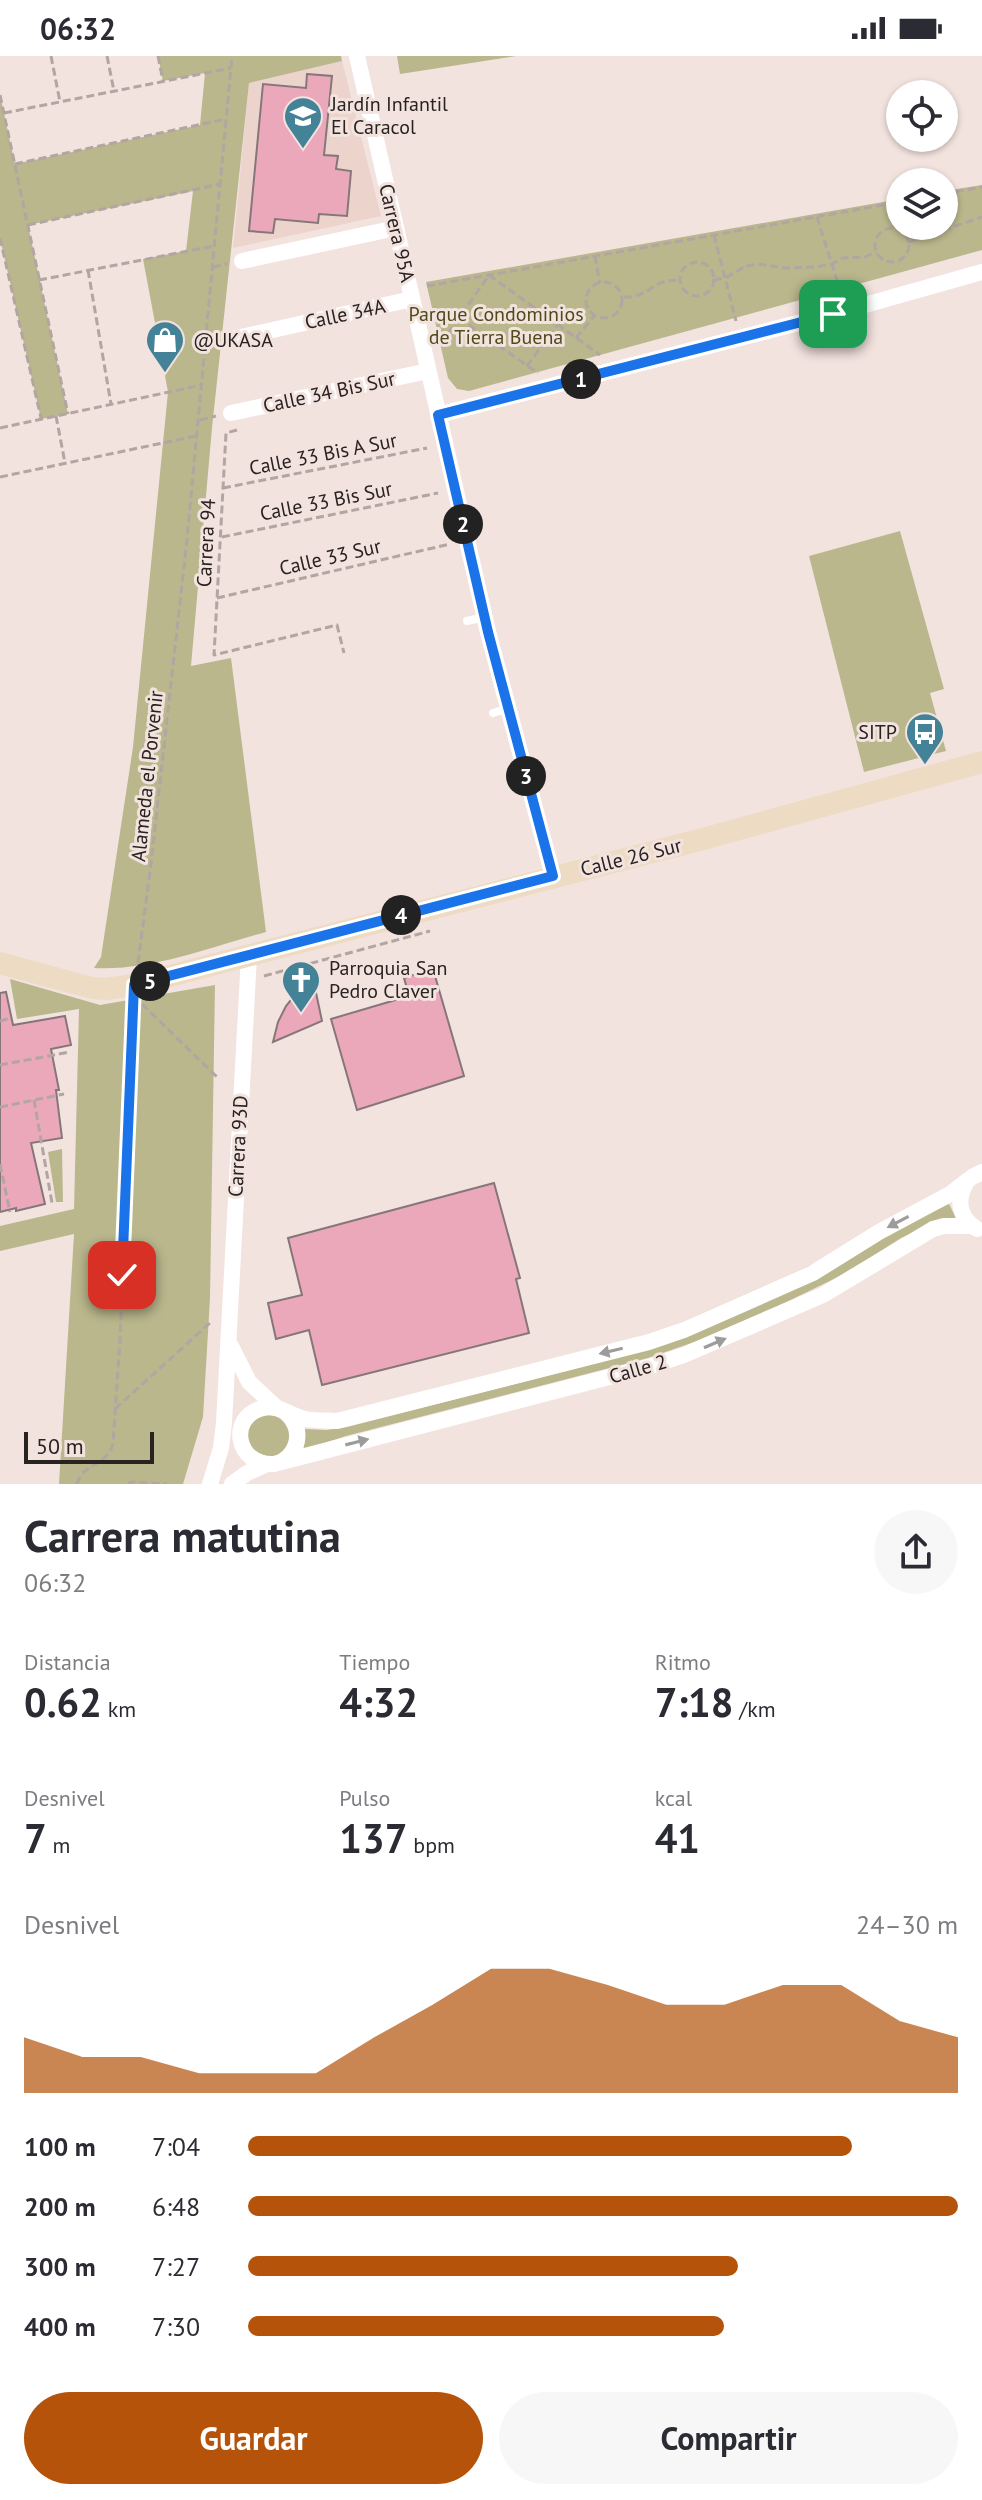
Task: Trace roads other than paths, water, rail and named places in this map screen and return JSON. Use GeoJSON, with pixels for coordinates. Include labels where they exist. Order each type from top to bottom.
{"type":"FeatureCollection","features":[{"type":"Feature","properties":{"kind":"street","name":"Carrera 95A"},"geometry":{"type":"LineString","coordinates":[[357,56],[396,228],[418,293],[428,371],[485,617],[553,876]]}},
{"type":"Feature","properties":{"kind":"street"},"geometry":{"type":"LineString","coordinates":[[242,261],[396,228]]}},
{"type":"Feature","properties":{"kind":"street"},"geometry":{"type":"LineString","coordinates":[[438,415],[833,314],[982,272]]}},
{"type":"Feature","properties":{"kind":"street","name":"Calle 34A"},"geometry":{"type":"LineString","coordinates":[[232,339],[418,293]]}},
{"type":"Feature","properties":{"kind":"street","name":"Calle 34 Bis Sur"},"geometry":{"type":"LineString","coordinates":[[231,413],[428,371]]}},
{"type":"Feature","properties":{"kind":"street","name":"Calle 26 Sur"},"geometry":{"type":"LineString","coordinates":[[0,963],[92,988],[134,990],[249,955],[703,839],[982,762]]}},
{"type":"Feature","properties":{"kind":"street","name":"Carrera 93D"},"geometry":{"type":"LineString","coordinates":[[210,1484],[221,1448],[225,1408],[249,955]]}},
{"type":"Feature","properties":{"kind":"street","name":"Calle 2"},"geometry":{"type":"LineString","coordinates":[[280,1409],[301,1418],[337,1421],[649,1342],[684,1330],[813,1273],[982,1172]]}},
{"type":"Feature","properties":{"kind":"street"},"geometry":{"type":"LineString","coordinates":[[966,1183],[959,1201],[965,1220],[977,1228]]}},
{"type":"Feature","properties":{"kind":"street","name":"Calle 2"},"geometry":{"type":"LineString","coordinates":[[274,1463],[648,1367],[684,1355],[823,1295],[933,1229],[944,1226],[977,1228]]}},
{"type":"Feature","properties":{"kind":"street","name":"Carrera 93D"},"geometry":{"type":"LineString","coordinates":[[227,1337],[249,1382],[280,1409]]}},
{"type":"Feature","properties":{"kind":"street","name":"Carrera 93D"},"geometry":{"type":"LineString","coordinates":[[225,1408],[232,1431],[244,1451]]}},
{"type":"Feature","properties":{"kind":"street"},"geometry":{"type":"LineString","coordinates":[[232,1484],[247,1473],[274,1463],[293,1451],[298,1437],[294,1422],[280,1409],[260,1408],[246,1418],[240,1434],[244,1451],[257,1462],[274,1463]]}},
{"type":"Feature","properties":{"kind":"street","name":"Carrera 93D"},"geometry":{"type":"LineString","coordinates":[[221,1448],[232,1431],[246,1418]]}},
{"type":"Feature","properties":{"kind":"lane"},"geometry":{"type":"LineString","coordinates":[[467,621],[485,617]]}},
{"type":"Feature","properties":{"kind":"lane"},"geometry":{"type":"LineString","coordinates":[[493,713],[510,708]]}},
{"type":"Feature","properties":{"kind":"place","name":"Jardín Infantil El Caracol"},"geometry":{"type":"Point","coordinates":[303,150]}},
{"type":"Feature","properties":{"kind":"place","name":"@UKASA"},"geometry":{"type":"Point","coordinates":[165,374]}},
{"type":"Feature","properties":{"kind":"place","name":"SITP"},"geometry":{"type":"Point","coordinates":[925,766]}},
{"type":"Feature","properties":{"kind":"place","name":"Parroquia San Pedro Claver"},"geometry":{"type":"Point","coordinates":[301,1014]}},
{"type":"Feature","properties":{"kind":"park label","name":"Parque Condominios de Tierra Buena"},"geometry":{"type":"Point","coordinates":[496,326]}}]}
